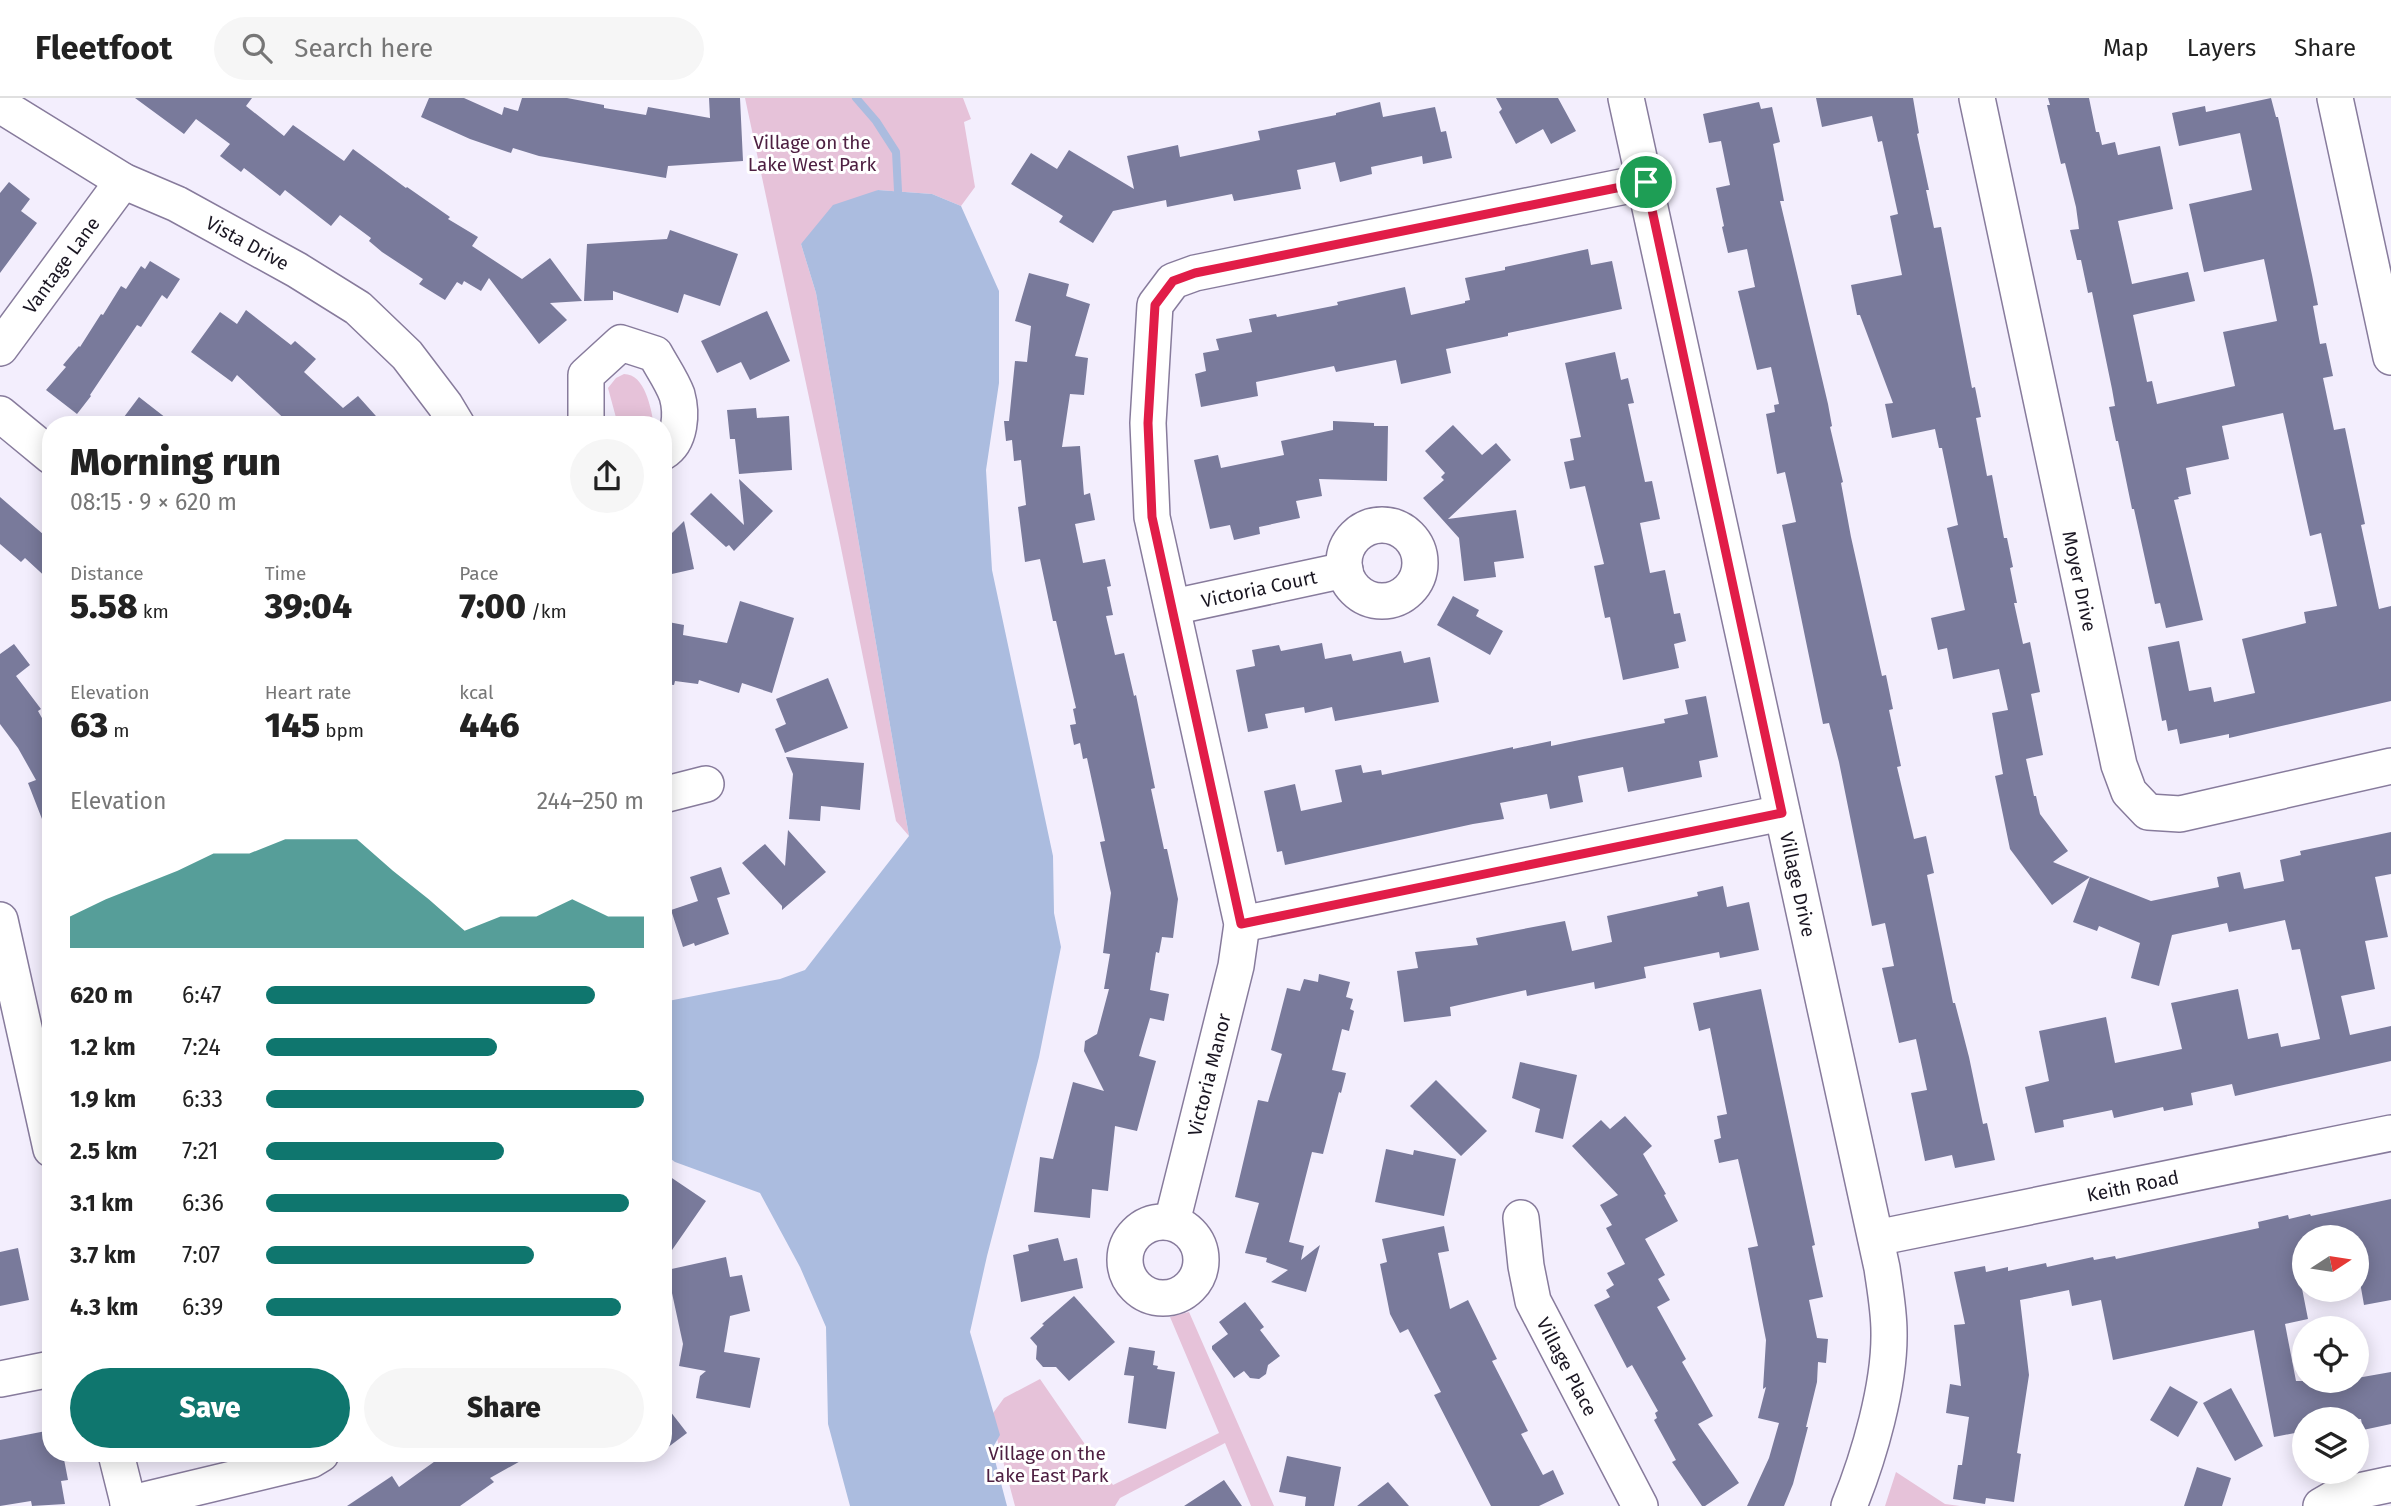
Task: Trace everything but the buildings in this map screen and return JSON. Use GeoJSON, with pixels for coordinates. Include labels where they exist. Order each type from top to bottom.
{"type":"FeatureCollection","features":[{"type":"Feature","properties":{"kind":"street","name":"Village Drive"},"geometry":{"type":"LineString","coordinates":[[1626,98],[1876,1238],[1887,1310],[1888,1352],[1875,1430],[1849,1506]]}},
{"type":"Feature","properties":{"kind":"street","name":"Moyer Drive"},"geometry":{"type":"LineString","coordinates":[[1977,98],[2119,765],[2129,792],[2148,812],[2180,814],[2391,766]]}},
{"type":"Feature","properties":{"kind":"street"},"geometry":{"type":"LineString","coordinates":[[2335,98],[2391,357]]}},
{"type":"Feature","properties":{"kind":"street","name":"Vista Drive"},"geometry":{"type":"LineString","coordinates":[[0,105],[123,181],[177,204],[297,270],[358,308],[407,355],[452,416]]}},
{"type":"Feature","properties":{"kind":"street","name":"Vantage Lane"},"geometry":{"type":"LineString","coordinates":[[0,348],[123,181]]}},
{"type":"Feature","properties":{"kind":"street","name":"Victoria Manor"},"geometry":{"type":"LineString","coordinates":[[1172,1223],[1236,966],[1241,924],[1152,517],[1148,423],[1155,305],[1173,281],[1195,273],[1646,182]]}},
{"type":"Feature","properties":{"kind":"street"},"geometry":{"type":"LineString","coordinates":[[586,416],[586,375],[621,343],[655,354],[677,395],[679,429],[672,444]]}},
{"type":"Feature","properties":{"kind":"street"},"geometry":{"type":"LineString","coordinates":[[0,414],[42,449]]}},
{"type":"Feature","properties":{"kind":"street","name":"Victoria Court"},"geometry":{"type":"LineString","coordinates":[[1173,607],[1345,570]]}},
{"type":"Feature","properties":{"kind":"street"},"geometry":{"type":"LineString","coordinates":[[672,793],[706,784]]}},
{"type":"Feature","properties":{"kind":"street"},"geometry":{"type":"LineString","coordinates":[[1241,924],[1782,813]]}},
{"type":"Feature","properties":{"kind":"street"},"geometry":{"type":"LineString","coordinates":[[0,920],[10,1018],[42,1120]]}},
{"type":"Feature","properties":{"kind":"street","name":"Keith Road"},"geometry":{"type":"LineString","coordinates":[[1876,1238],[2391,1133]]}},
{"type":"Feature","properties":{"kind":"street","name":"Village Place"},"geometry":{"type":"LineString","coordinates":[[1521,1218],[1526,1266],[1534,1301],[1640,1506]]}},
{"type":"Feature","properties":{"kind":"street"},"geometry":{"type":"LineString","coordinates":[[0,1379],[42,1371]]}},
{"type":"Feature","properties":{"kind":"street"},"geometry":{"type":"LineString","coordinates":[[118,1462],[128,1505],[303,1462]]}},
{"type":"Feature","properties":{"kind":"street"},"geometry":{"type":"LineString","coordinates":[[2320,1506],[2340,1495],[2391,1484]]}},
{"type":"Feature","properties":{"kind":"green space","name":"Village on the Lake West Park"},"geometry":{"type":"Polygon","coordinates":[[[745,98],[963,98],[971,119],[964,122],[975,187],[961,206],[932,194],[878,190],[801,244],[816,293],[909,836],[896,821],[838,533],[745,98]]]}},
{"type":"Feature","properties":{"kind":"green space"},"geometry":{"type":"Polygon","coordinates":[[[624,374],[637,380],[646,393],[652,416],[616,416],[608,388],[616,378],[624,374]]]}},
{"type":"Feature","properties":{"kind":"green space","name":"Village on the Lake East Park"},"geometry":{"type":"Polygon","coordinates":[[[1189,1312],[1274,1506],[1251,1506],[1225,1443],[1120,1498],[1115,1506],[1015,1506],[991,1416],[1004,1398],[1040,1379],[1113,1485],[1219,1433],[1170,1317],[1189,1312]]]}},
{"type":"Feature","properties":{"kind":"green space"},"geometry":{"type":"Polygon","coordinates":[[[1896,1472],[1945,1504],[1960,1506],[1885,1506],[1896,1472]]]}},
{"type":"Feature","properties":{"kind":"water"},"geometry":{"type":"Polygon","coordinates":[[[878,190],[932,194],[961,206],[999,291],[999,383],[986,470],[992,570],[1053,856],[1054,913],[1061,947],[1039,1057],[970,1332],[1000,1435],[992,1449],[1007,1506],[850,1506],[828,1424],[826,1327],[800,1267],[760,1193],[672,1160],[672,1000],[780,979],[805,970],[909,836],[816,293],[801,244],[833,205],[878,190]]]}},
{"type":"Feature","properties":{"kind":"waterway"},"geometry":{"type":"LineString","coordinates":[[856,98],[876,121],[896,152],[898,191]]}},
{"type":"Feature","properties":{"kind":"route"},"geometry":{"type":"LineString","coordinates":[[1646,182],[1782,813],[1241,924],[1152,517],[1148,423],[1155,305],[1173,281],[1195,273],[1646,182]]}}]}
